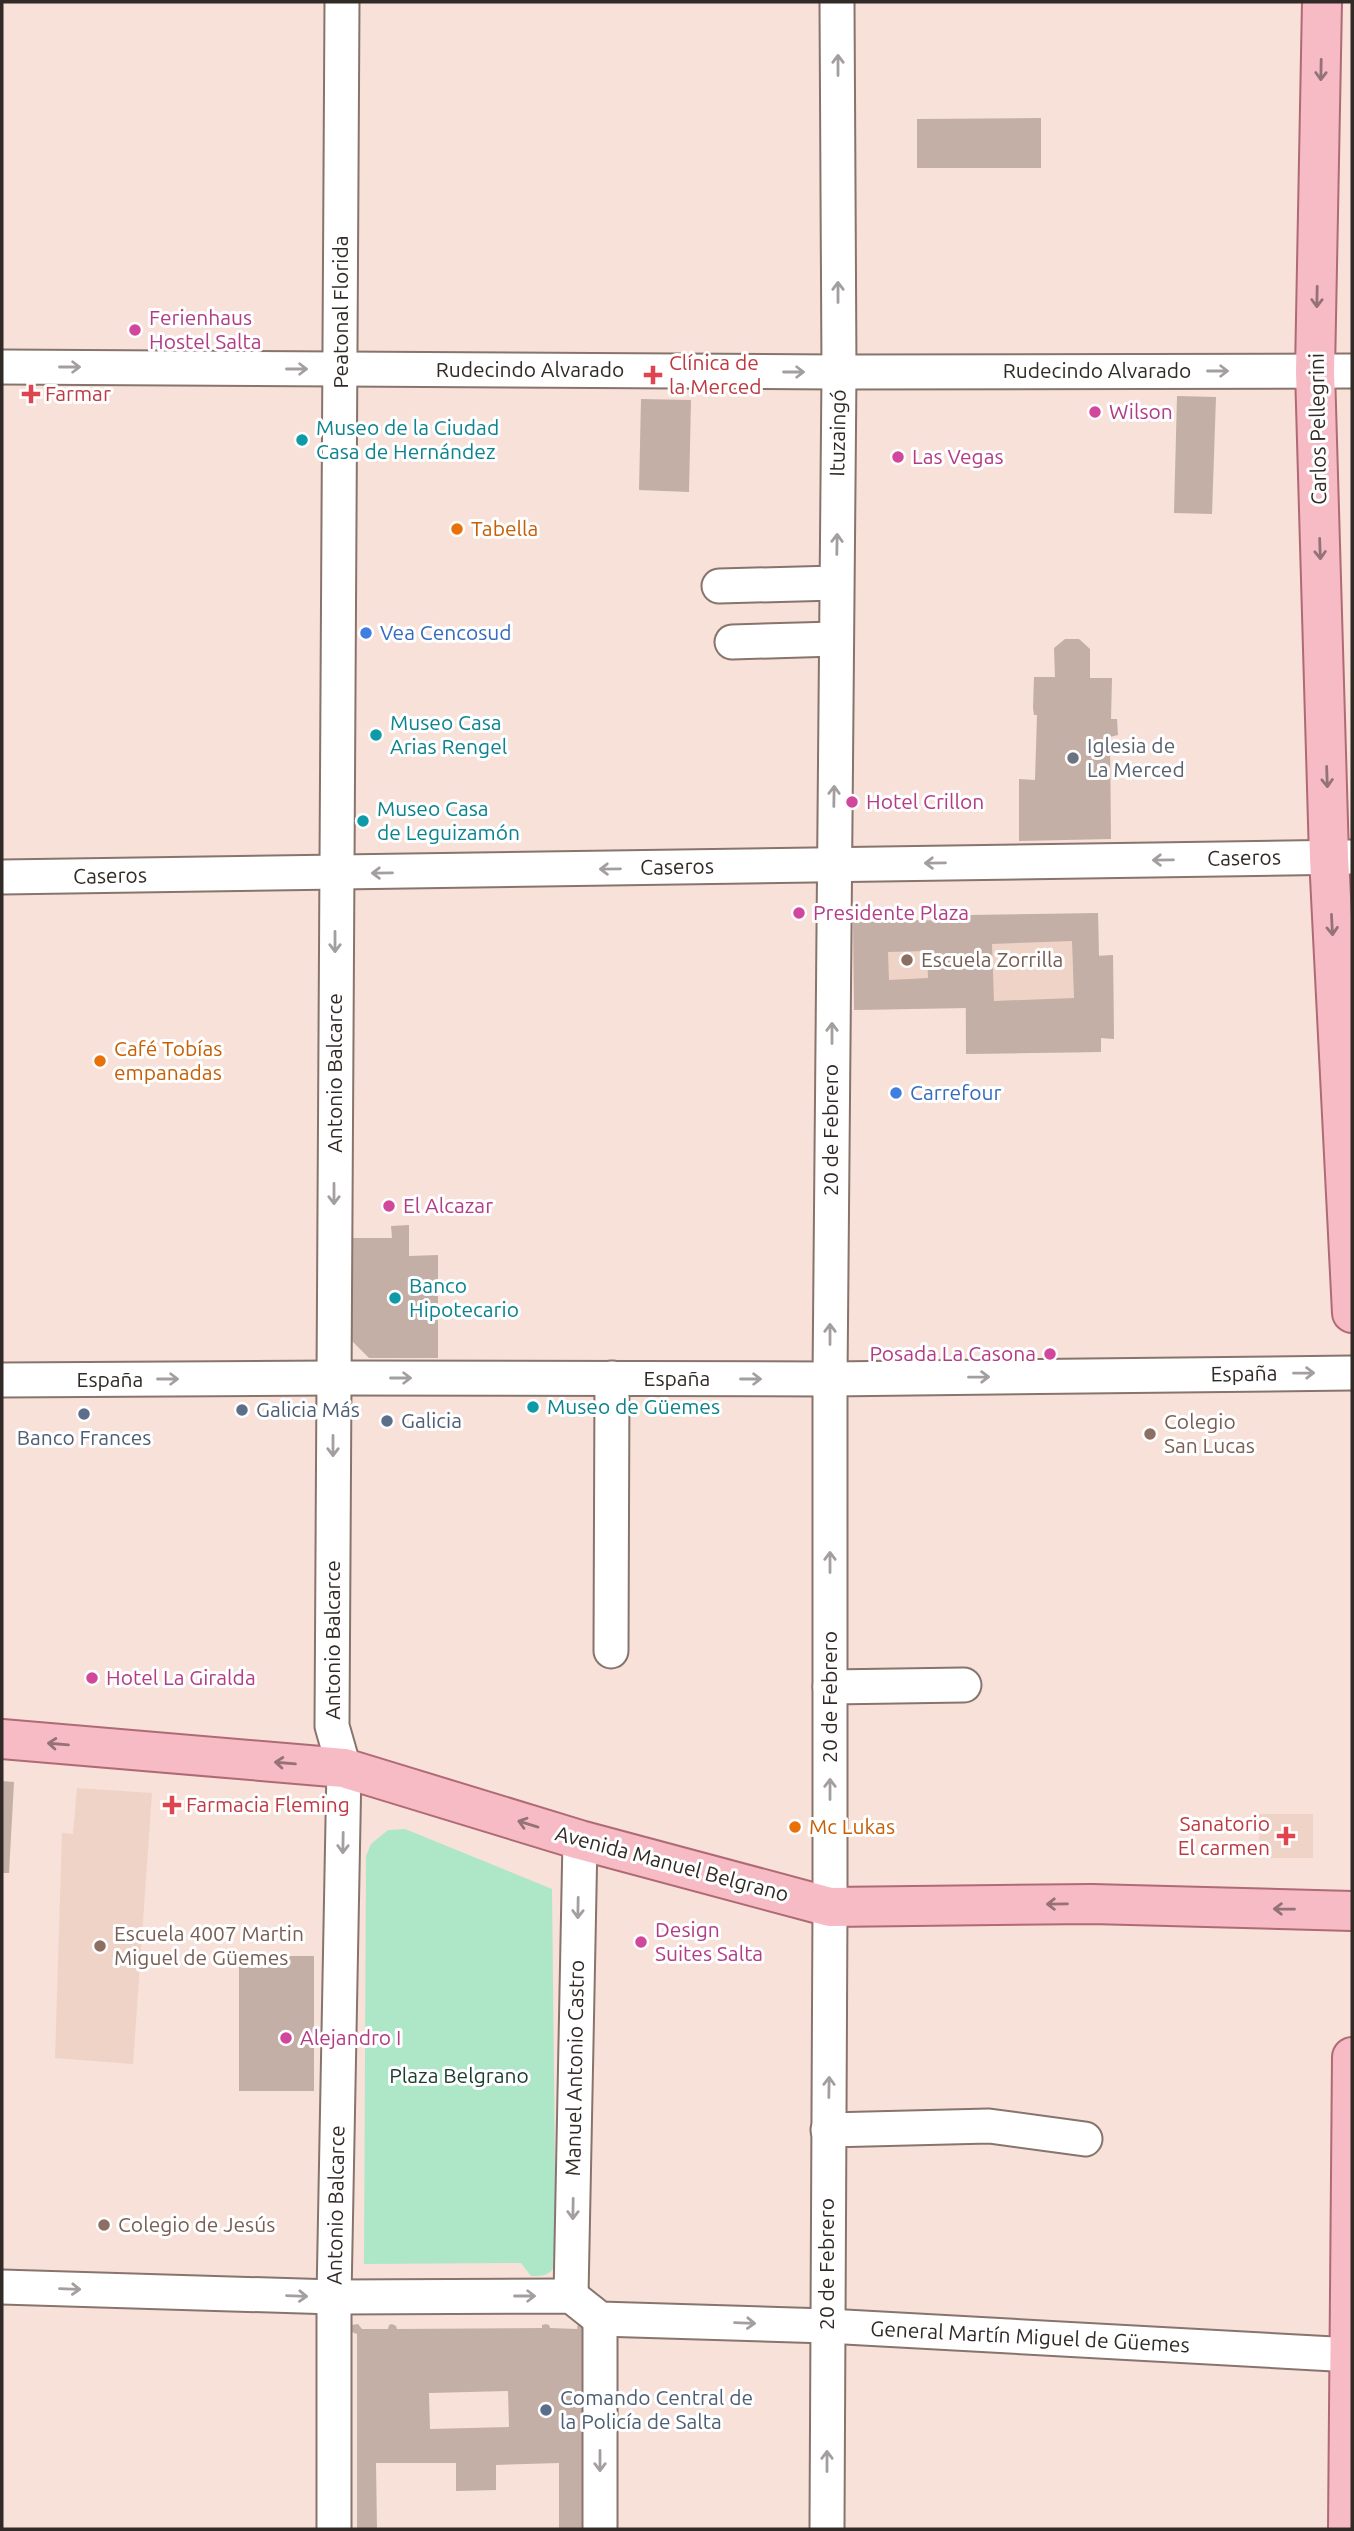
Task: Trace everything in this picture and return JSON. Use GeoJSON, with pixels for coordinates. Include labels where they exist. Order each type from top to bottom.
{"type":"FeatureCollection","features":[{"type":"Feature","properties":{"kind":"main road","name":"Carlos Pellegrini"},"geometry":{"type":"LineString","coordinates":[[1322,2],[1334,371],[1341,857],[1352,1313]]}},
{"type":"Feature","properties":{"kind":"main road","name":"Avenida Manuel Belgrano"},"geometry":{"type":"LineString","coordinates":[[2,1739],[344,1768],[580,1840],[831,1906],[1091,1904],[1352,1911]]}},
{"type":"Feature","properties":{"kind":"main road"},"geometry":{"type":"LineString","coordinates":[[1348,2529],[1352,2057]]}},
{"type":"Feature","properties":{"kind":"street","name":"Peatonal Florida"},"geometry":{"type":"LineString","coordinates":[[336,874],[342,2]]}},
{"type":"Feature","properties":{"kind":"street","name":"Ituzaingó"},"geometry":{"type":"LineString","coordinates":[[833,865],[839,372],[838,2]]}},
{"type":"Feature","properties":{"kind":"street","name":"Rudecindo Alvarado"},"geometry":{"type":"LineString","coordinates":[[2,367],[839,372],[1334,371]]}},
{"type":"Feature","properties":{"kind":"street"},"geometry":{"type":"LineString","coordinates":[[719,586],[836,583]]}},
{"type":"Feature","properties":{"kind":"street"},"geometry":{"type":"LineString","coordinates":[[732,642],[835,639]]}},
{"type":"Feature","properties":{"kind":"street","name":"Caseros"},"geometry":{"type":"LineString","coordinates":[[2,877],[1341,857]]}},
{"type":"Feature","properties":{"kind":"street","name":"20 de Febrero"},"geometry":{"type":"LineString","coordinates":[[827,2529],[833,865]]}},
{"type":"Feature","properties":{"kind":"street","name":"Antonio Balcarce"},"geometry":{"type":"LineString","coordinates":[[334,2529],[334,2297],[344,1768],[332,1726],[336,874]]}},
{"type":"Feature","properties":{"kind":"street","name":"España"},"geometry":{"type":"LineString","coordinates":[[2,1380],[830,1379],[1352,1373]]}},
{"type":"Feature","properties":{"kind":"street"},"geometry":{"type":"LineString","coordinates":[[611,1651],[612,1378]]}},
{"type":"Feature","properties":{"kind":"street"},"geometry":{"type":"LineString","coordinates":[[830,1687],[964,1685]]}},
{"type":"Feature","properties":{"kind":"street","name":"Manuel Antonio Castro"},"geometry":{"type":"LineString","coordinates":[[571,2296],[580,1840]]}},
{"type":"Feature","properties":{"kind":"street"},"geometry":{"type":"LineString","coordinates":[[828,2130],[989,2126],[1085,2139]]}},
{"type":"Feature","properties":{"kind":"street"},"geometry":{"type":"LineString","coordinates":[[2,2287],[334,2297],[571,2296],[600,2319],[600,2529]]}},
{"type":"Feature","properties":{"kind":"street","name":"General Martín Miguel de Güemes"},"geometry":{"type":"LineString","coordinates":[[600,2319],[827,2326],[1350,2355]]}},
{"type":"Feature","properties":{"kind":"shaded area"},"geometry":{"type":"Polygon","coordinates":[[[1098,913],[1099,955],[1113,955],[1114,1039],[1101,1038],[1101,1052],[966,1054],[965,1008],[854,1010],[853,919],[968,921],[1098,913]]]}},
{"type":"Feature","properties":{"kind":"shaded area","name":"Escuela 4007 Martin Miguel de Güemes"},"geometry":{"type":"Polygon","coordinates":[[[77,1788],[152,1793],[133,2064],[55,2058],[62,1833],[73,1834],[77,1788]]]}},
{"type":"Feature","properties":{"kind":"shaded area","name":"Sanatorio El carmen"},"geometry":{"type":"Polygon","coordinates":[[[1259,1814],[1313,1814],[1313,1858],[1259,1858],[1259,1814]]]}},
{"type":"Feature","properties":{"kind":"green space","name":"Plaza Belgrano"},"geometry":{"type":"Polygon","coordinates":[[[405,1829],[552,1889],[556,2264],[546,2275],[531,2276],[521,2263],[364,2264],[366,1856],[371,1844],[388,1830],[405,1829]]]}},
{"type":"Feature","properties":{"kind":"building"},"geometry":{"type":"Polygon","coordinates":[[[1041,118],[1041,168],[917,168],[917,119],[1041,118]]]}},
{"type":"Feature","properties":{"kind":"building"},"geometry":{"type":"Polygon","coordinates":[[[1177,396],[1216,397],[1212,514],[1174,513],[1177,396]]]}},
{"type":"Feature","properties":{"kind":"building"},"geometry":{"type":"Polygon","coordinates":[[[641,399],[691,400],[689,492],[639,490],[641,399]]]}},
{"type":"Feature","properties":{"kind":"building","name":"Iglesia de La Merced"},"geometry":{"type":"Polygon","coordinates":[[[1065,639],[1079,639],[1090,649],[1090,678],[1112,678],[1111,719],[1117,719],[1118,735],[1110,737],[1111,839],[1019,841],[1019,779],[1035,780],[1037,715],[1034,715],[1033,708],[1034,677],[1055,677],[1054,648],[1065,639]]]}},
{"type":"Feature","properties":{"kind":"building"},"geometry":{"type":"Polygon","coordinates":[[[1098,913],[1099,956],[1113,955],[1114,1039],[1101,1038],[1101,1052],[966,1054],[966,1008],[854,1010],[853,919],[968,921],[969,915],[1098,913]],[[1072,941],[992,944],[994,1001],[1074,998],[1072,941]],[[927,951],[888,952],[889,980],[928,978],[927,951]]]}},
{"type":"Feature","properties":{"kind":"building","name":"Banco Hipotecario"},"geometry":{"type":"Polygon","coordinates":[[[409,1225],[409,1256],[438,1255],[438,1358],[369,1358],[352,1341],[352,1238],[392,1238],[391,1226],[409,1225]]]}},
{"type":"Feature","properties":{"kind":"building"},"geometry":{"type":"Polygon","coordinates":[[[2,1781],[14,1782],[9,1873],[2,1873],[2,1781]]]}},
{"type":"Feature","properties":{"kind":"building"},"geometry":{"type":"Polygon","coordinates":[[[239,1956],[314,1956],[314,2091],[239,2091],[239,1956]]]}},
{"type":"Feature","properties":{"kind":"building","name":"Comando Central de la Policía de Salta"},"geometry":{"type":"Polygon","coordinates":[[[584,2322],[585,2333],[584,2529],[559,2529],[559,2463],[496,2465],[496,2490],[456,2491],[456,2463],[376,2463],[377,2529],[357,2529],[357,2334],[352,2332],[352,2325],[358,2324],[362,2329],[388,2329],[392,2324],[397,2329],[542,2328],[542,2325],[546,2324],[550,2328],[577,2329],[578,2323],[584,2322]],[[508,2391],[429,2393],[430,2429],[509,2427],[508,2391]]]}},
{"type":"Feature","properties":{"kind":"place","name":"Ferienhaus Hostel Salta"},"geometry":{"type":"Point","coordinates":[135,330]}},
{"type":"Feature","properties":{"kind":"place","name":"Clínica de la Merced"},"geometry":{"type":"Point","coordinates":[653,375]}},
{"type":"Feature","properties":{"kind":"place","name":"Farmar"},"geometry":{"type":"Point","coordinates":[31,394]}},
{"type":"Feature","properties":{"kind":"place","name":"Wilson"},"geometry":{"type":"Point","coordinates":[1095,412]}},
{"type":"Feature","properties":{"kind":"place","name":"Museo de la Ciudad Casa de Hernández"},"geometry":{"type":"Point","coordinates":[302,440]}},
{"type":"Feature","properties":{"kind":"place","name":"Las Vegas"},"geometry":{"type":"Point","coordinates":[898,457]}},
{"type":"Feature","properties":{"kind":"place","name":"Tabella"},"geometry":{"type":"Point","coordinates":[457,529]}},
{"type":"Feature","properties":{"kind":"place","name":"Vea Cencosud"},"geometry":{"type":"Point","coordinates":[366,633]}},
{"type":"Feature","properties":{"kind":"place","name":"Museo Casa Arias Rengel"},"geometry":{"type":"Point","coordinates":[376,735]}},
{"type":"Feature","properties":{"kind":"place","name":"Iglesia de La Merced"},"geometry":{"type":"Point","coordinates":[1073,758]}},
{"type":"Feature","properties":{"kind":"place","name":"Hotel Crillon"},"geometry":{"type":"Point","coordinates":[852,802]}},
{"type":"Feature","properties":{"kind":"place","name":"Museo Casa de Leguizamón"},"geometry":{"type":"Point","coordinates":[363,821]}},
{"type":"Feature","properties":{"kind":"place","name":"Presidente Plaza"},"geometry":{"type":"Point","coordinates":[799,913]}},
{"type":"Feature","properties":{"kind":"place","name":"Escuela Zorrilla"},"geometry":{"type":"Point","coordinates":[907,960]}},
{"type":"Feature","properties":{"kind":"place","name":"Café Tobías empanadas"},"geometry":{"type":"Point","coordinates":[100,1061]}},
{"type":"Feature","properties":{"kind":"place","name":"Carrefour"},"geometry":{"type":"Point","coordinates":[896,1093]}},
{"type":"Feature","properties":{"kind":"place","name":"El Alcazar"},"geometry":{"type":"Point","coordinates":[389,1206]}},
{"type":"Feature","properties":{"kind":"place","name":"Banco Hipotecario"},"geometry":{"type":"Point","coordinates":[395,1298]}},
{"type":"Feature","properties":{"kind":"place","name":"Posada La Casona"},"geometry":{"type":"Point","coordinates":[1050,1354]}},
{"type":"Feature","properties":{"kind":"place","name":"Museo de Güemes"},"geometry":{"type":"Point","coordinates":[533,1407]}},
{"type":"Feature","properties":{"kind":"place","name":"Galicia Más"},"geometry":{"type":"Point","coordinates":[242,1410]}},
{"type":"Feature","properties":{"kind":"place","name":"Banco Frances"},"geometry":{"type":"Point","coordinates":[84,1414]}},
{"type":"Feature","properties":{"kind":"place","name":"Galicia"},"geometry":{"type":"Point","coordinates":[387,1421]}},
{"type":"Feature","properties":{"kind":"place","name":"Colegio San Lucas"},"geometry":{"type":"Point","coordinates":[1150,1434]}},
{"type":"Feature","properties":{"kind":"place","name":"Hotel La Giralda"},"geometry":{"type":"Point","coordinates":[92,1678]}},
{"type":"Feature","properties":{"kind":"place","name":"Farmacia Fleming"},"geometry":{"type":"Point","coordinates":[172,1805]}},
{"type":"Feature","properties":{"kind":"place","name":"Mc Lukas"},"geometry":{"type":"Point","coordinates":[795,1827]}},
{"type":"Feature","properties":{"kind":"place","name":"Sanatorio El carmen"},"geometry":{"type":"Point","coordinates":[1286,1836]}},
{"type":"Feature","properties":{"kind":"place","name":"Design Suites Salta"},"geometry":{"type":"Point","coordinates":[641,1942]}},
{"type":"Feature","properties":{"kind":"place","name":"Escuela 4007 Martin Miguel de Güemes"},"geometry":{"type":"Point","coordinates":[100,1946]}},
{"type":"Feature","properties":{"kind":"place","name":"Alejandro I"},"geometry":{"type":"Point","coordinates":[286,2038]}},
{"type":"Feature","properties":{"kind":"place","name":"Colegio de Jesús"},"geometry":{"type":"Point","coordinates":[104,2225]}},
{"type":"Feature","properties":{"kind":"place","name":"Comando Central de la Policía de Salta"},"geometry":{"type":"Point","coordinates":[546,2410]}}]}
